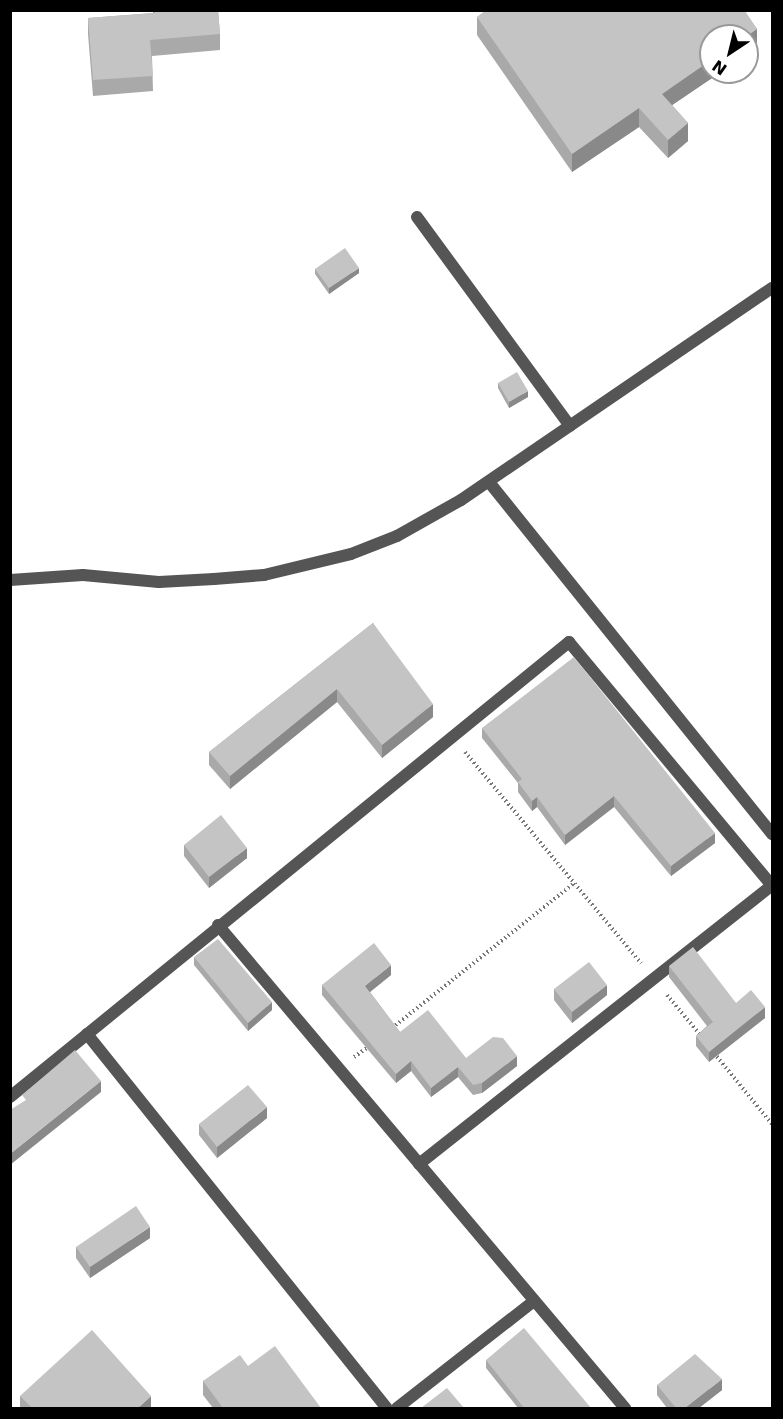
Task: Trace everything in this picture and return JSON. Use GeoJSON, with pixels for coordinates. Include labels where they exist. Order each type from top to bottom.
{"type":"FeatureCollection","features":[{"type":"Feature","properties":{"kind":"street"},"geometry":{"type":"LineString","coordinates":[[417,217],[570,426]]}},
{"type":"Feature","properties":{"kind":"street"},"geometry":{"type":"LineString","coordinates":[[10,580],[83,574],[159,582],[264,575],[397,536],[489,482],[772,288]]}},
{"type":"Feature","properties":{"kind":"street"},"geometry":{"type":"LineString","coordinates":[[489,482],[772,834]]}},
{"type":"Feature","properties":{"kind":"street"},"geometry":{"type":"LineString","coordinates":[[10,1097],[569,642],[772,885],[419,1164]]}},
{"type":"Feature","properties":{"kind":"street"},"geometry":{"type":"LineString","coordinates":[[218,926],[625,1408]]}},
{"type":"Feature","properties":{"kind":"street"},"geometry":{"type":"LineString","coordinates":[[87,1034],[387,1408]]}},
{"type":"Feature","properties":{"kind":"street"},"geometry":{"type":"LineString","coordinates":[[397,1408],[534,1301]]}},
{"type":"Feature","properties":{"kind":"path"},"geometry":{"type":"LineString","coordinates":[[451,736],[772,1124]]}},
{"type":"Feature","properties":{"kind":"path"},"geometry":{"type":"LineString","coordinates":[[384,1035],[574,883]]}},
{"type":"Feature","properties":{"kind":"path"},"geometry":{"type":"LineString","coordinates":[[339,1068],[375,1042]]}},
{"type":"Feature","properties":{"kind":"building"},"geometry":{"type":"Polygon","coordinates":[[[154,10],[218,10],[220,34],[150,40],[153,76],[93,80],[88,18],[155,13],[154,10]]]}},
{"type":"Feature","properties":{"kind":"building"},"geometry":{"type":"Polygon","coordinates":[[[487,10],[744,10],[754,24],[699,24],[699,68],[662,94],[688,123],[668,140],[639,108],[572,154],[477,17],[487,10]]]}},
{"type":"Feature","properties":{"kind":"building"},"geometry":{"type":"Polygon","coordinates":[[[345,248],[359,268],[329,288],[315,269],[345,248]]]}},
{"type":"Feature","properties":{"kind":"building"},"geometry":{"type":"Polygon","coordinates":[[[517,372],[528,391],[509,402],[498,383],[517,372]]]}},
{"type":"Feature","properties":{"kind":"building"},"geometry":{"type":"Polygon","coordinates":[[[373,623],[433,704],[382,745],[337,689],[230,776],[209,752],[373,623]]]}},
{"type":"Feature","properties":{"kind":"building"},"geometry":{"type":"Polygon","coordinates":[[[574,657],[715,833],[671,866],[614,796],[565,835],[537,797],[532,801],[518,782],[522,779],[482,728],[574,657]]]}},
{"type":"Feature","properties":{"kind":"building"},"geometry":{"type":"Polygon","coordinates":[[[221,815],[247,848],[209,877],[184,845],[221,815]]]}},
{"type":"Feature","properties":{"kind":"building"},"geometry":{"type":"Polygon","coordinates":[[[218,939],[272,1002],[248,1023],[194,957],[218,939]]]}},
{"type":"Feature","properties":{"kind":"building"},"geometry":{"type":"Polygon","coordinates":[[[374,943],[391,965],[365,986],[400,1032],[428,1010],[466,1058],[493,1037],[503,1038],[517,1056],[482,1083],[473,1085],[458,1067],[431,1088],[411,1061],[396,1074],[322,985],[374,943]]]}},
{"type":"Feature","properties":{"kind":"building"},"geometry":{"type":"Polygon","coordinates":[[[693,947],[736,1003],[751,990],[765,1007],[709,1052],[696,1036],[713,1022],[669,966],[693,947]]]}},
{"type":"Feature","properties":{"kind":"building"},"geometry":{"type":"Polygon","coordinates":[[[589,962],[607,985],[572,1012],[554,989],[589,962]]]}},
{"type":"Feature","properties":{"kind":"building"},"geometry":{"type":"Polygon","coordinates":[[[75,1050],[101,1081],[10,1154],[10,1110],[26,1100],[22,1095],[75,1050]]]}},
{"type":"Feature","properties":{"kind":"building"},"geometry":{"type":"Polygon","coordinates":[[[248,1085],[267,1107],[217,1147],[199,1124],[248,1085]]]}},
{"type":"Feature","properties":{"kind":"building"},"geometry":{"type":"Polygon","coordinates":[[[136,1206],[150,1227],[90,1267],[76,1247],[136,1206]]]}},
{"type":"Feature","properties":{"kind":"building"},"geometry":{"type":"Polygon","coordinates":[[[524,1328],[591,1408],[524,1408],[486,1360],[524,1328]]]}},
{"type":"Feature","properties":{"kind":"building"},"geometry":{"type":"Polygon","coordinates":[[[92,1330],[151,1396],[138,1408],[32,1408],[20,1396],[92,1330]]]}},
{"type":"Feature","properties":{"kind":"building"},"geometry":{"type":"Polygon","coordinates":[[[275,1346],[321,1408],[223,1408],[203,1381],[240,1355],[248,1366],[275,1346]]]}},
{"type":"Feature","properties":{"kind":"building"},"geometry":{"type":"Polygon","coordinates":[[[695,1354],[722,1379],[685,1408],[676,1408],[657,1385],[695,1354]]]}},
{"type":"Feature","properties":{"kind":"building"},"geometry":{"type":"Polygon","coordinates":[[[447,1388],[464,1408],[421,1408],[447,1388]]]}}]}
